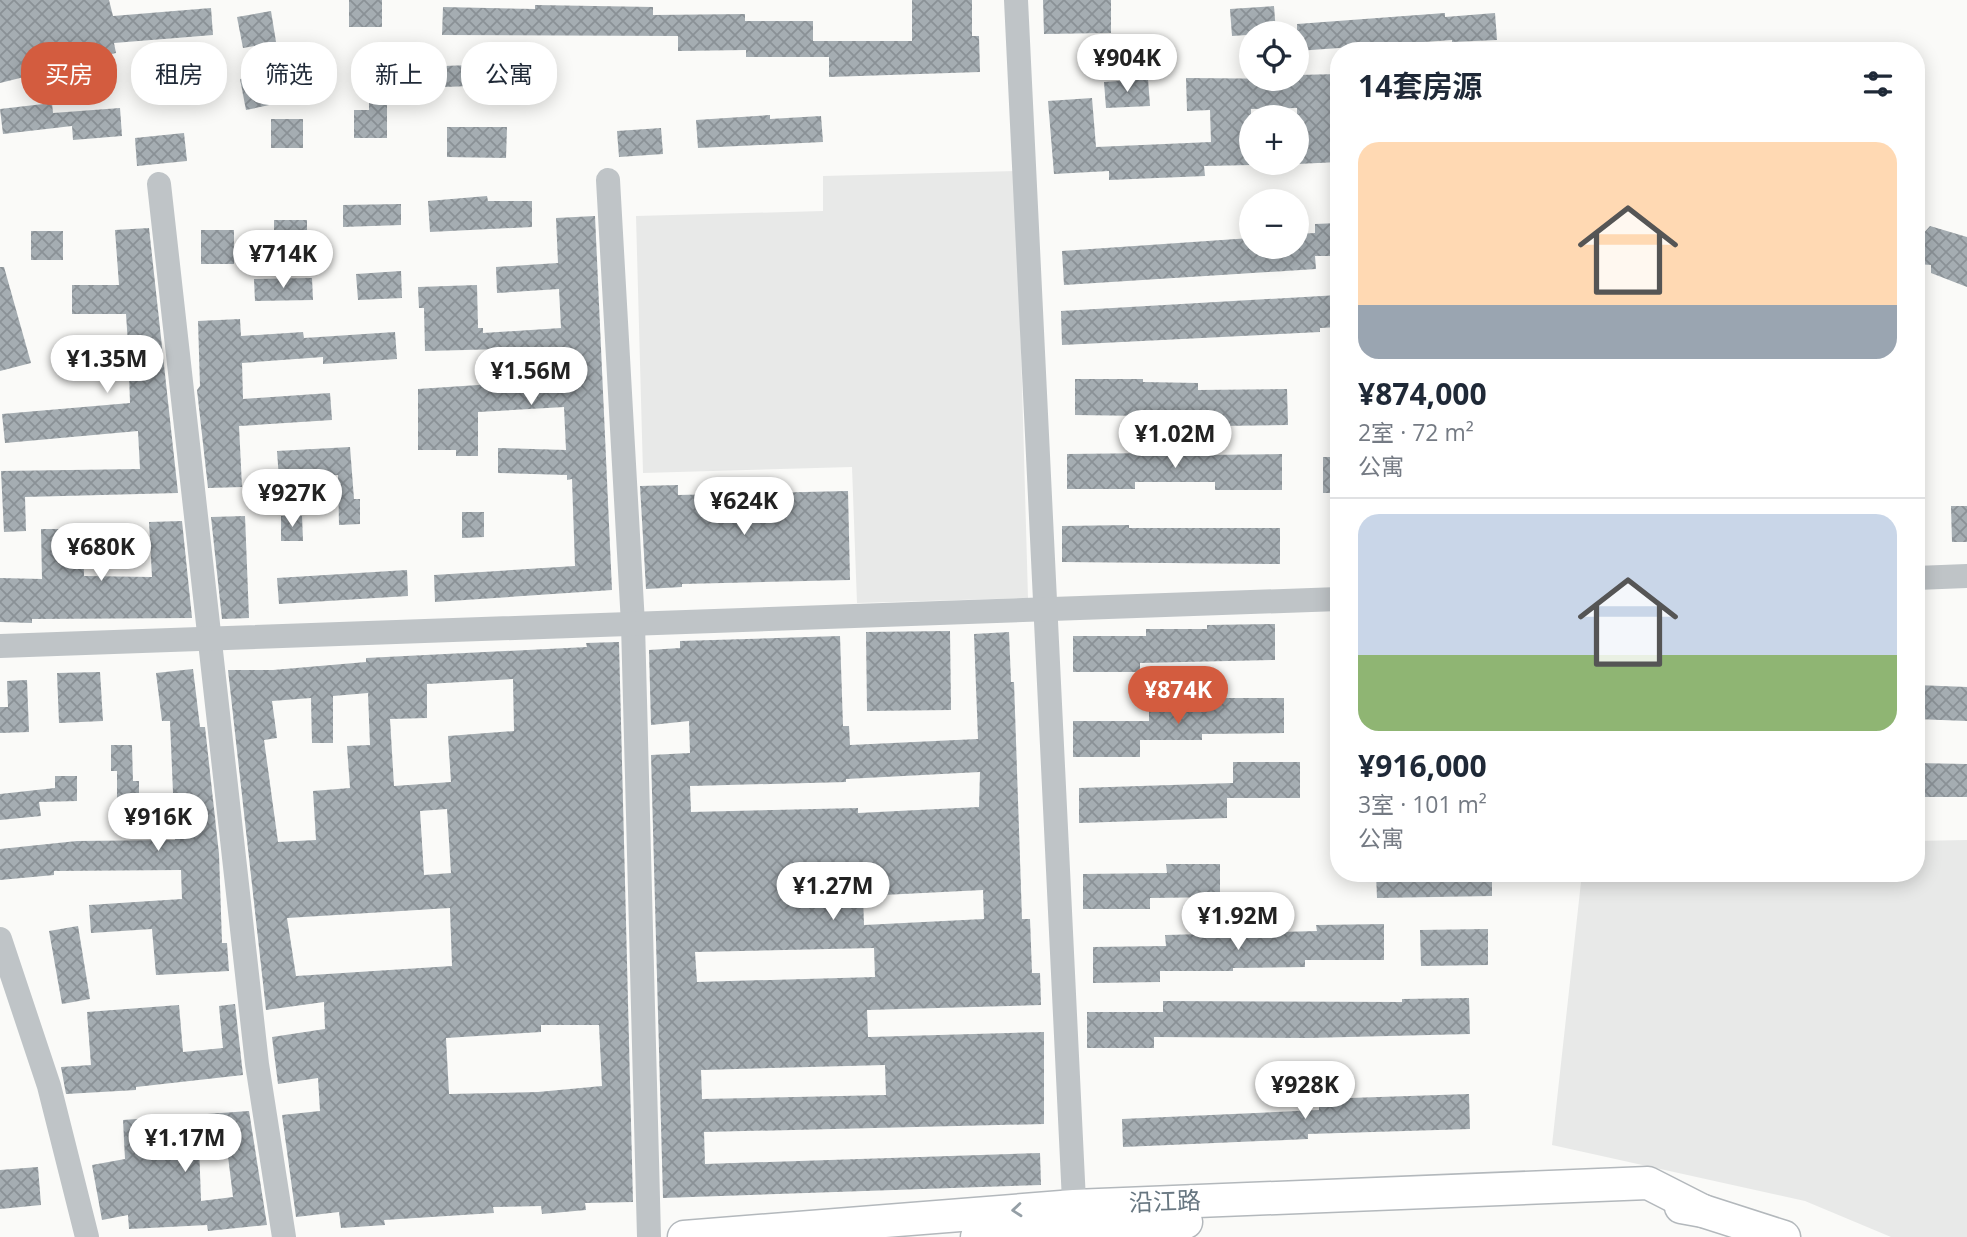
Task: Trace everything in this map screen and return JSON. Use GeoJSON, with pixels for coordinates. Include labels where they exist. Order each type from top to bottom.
{"type":"FeatureCollection","features":[{"type":"Feature","properties":{"kind":"main road","name":"沿江路"},"geometry":{"type":"LineString","coordinates":[[684,1237],[1075,1217],[1533,1200],[1643,1192],[1784,1237]]}},
{"type":"Feature","properties":{"kind":"main road","name":"沿江路"},"geometry":{"type":"LineString","coordinates":[[977,1237],[1075,1217]]}},
{"type":"Feature","properties":{"kind":"street"},"geometry":{"type":"LineString","coordinates":[[1016,0],[1075,1217]]}},
{"type":"Feature","properties":{"kind":"street"},"geometry":{"type":"LineString","coordinates":[[608,180],[634,624],[649,1237]]}},
{"type":"Feature","properties":{"kind":"street"},"geometry":{"type":"LineString","coordinates":[[159,184],[257,1064],[284,1237]]}},
{"type":"Feature","properties":{"kind":"street"},"geometry":{"type":"LineString","coordinates":[[1925,578],[1967,576]]}},
{"type":"Feature","properties":{"kind":"street"},"geometry":{"type":"LineString","coordinates":[[0,646],[1330,598]]}},
{"type":"Feature","properties":{"kind":"street"},"geometry":{"type":"LineString","coordinates":[[0,939],[49,1086],[87,1237]]}},
{"type":"Feature","properties":{"kind":"shaded area"},"geometry":{"type":"Polygon","coordinates":[[[1016,171],[1028,598],[857,603],[852,467],[643,473],[636,216],[823,211],[823,176],[1016,171]]]}},
{"type":"Feature","properties":{"kind":"shaded area"},"geometry":{"type":"Polygon","coordinates":[[[1967,840],[1967,1237],[1891,1237],[1805,1201],[1552,1145],[1581,882],[1925,882],[1925,841],[1967,840]]]}},
{"type":"Feature","properties":{"kind":"building"},"geometry":{"type":"Polygon","coordinates":[[[0,0],[109,0],[113,16],[211,8],[213,35],[117,43],[21,42],[21,78],[0,83],[0,0]]]}},
{"type":"Feature","properties":{"kind":"building"},"geometry":{"type":"Polygon","coordinates":[[[349,0],[382,0],[382,27],[349,27],[349,0]]]}},
{"type":"Feature","properties":{"kind":"building"},"geometry":{"type":"Polygon","coordinates":[[[912,0],[972,0],[972,36],[979,36],[980,72],[829,77],[829,57],[746,57],[746,50],[678,51],[678,36],[442,35],[443,7],[535,9],[535,5],[653,7],[653,15],[745,14],[745,21],[813,21],[813,41],[912,41],[912,0]]]}},
{"type":"Feature","properties":{"kind":"building"},"geometry":{"type":"Polygon","coordinates":[[[1043,0],[1111,0],[1111,33],[1044,34],[1043,0]]]}},
{"type":"Feature","properties":{"kind":"building"},"geometry":{"type":"Polygon","coordinates":[[[1274,6],[1275,21],[1239,21],[1239,36],[1232,36],[1230,9],[1274,6]]]}},
{"type":"Feature","properties":{"kind":"building"},"geometry":{"type":"Polygon","coordinates":[[[271,11],[276,42],[242,42],[237,17],[271,11]]]}},
{"type":"Feature","properties":{"kind":"building"},"geometry":{"type":"Polygon","coordinates":[[[1445,13],[1445,17],[1495,13],[1497,40],[1330,42],[1330,49],[1309,50],[1309,23],[1445,13]]]}},
{"type":"Feature","properties":{"kind":"building"},"geometry":{"type":"Polygon","coordinates":[[[461,65],[461,86],[447,87],[447,66],[461,65]]]}},
{"type":"Feature","properties":{"kind":"building"},"geometry":{"type":"Polygon","coordinates":[[[1330,74],[1330,162],[1309,163],[1309,105],[1239,105],[1239,165],[1204,166],[1205,176],[1109,180],[1109,171],[1054,174],[1048,101],[1092,98],[1096,147],[1211,142],[1210,110],[1187,111],[1186,78],[1239,78],[1239,91],[1309,91],[1309,75],[1330,74]]]}},
{"type":"Feature","properties":{"kind":"building"},"geometry":{"type":"Polygon","coordinates":[[[1148,79],[1150,106],[1106,108],[1104,82],[1148,79]]]}},
{"type":"Feature","properties":{"kind":"building"},"geometry":{"type":"Polygon","coordinates":[[[52,105],[53,113],[120,108],[122,136],[73,140],[72,126],[3,134],[0,109],[52,105]]]}},
{"type":"Feature","properties":{"kind":"building"},"geometry":{"type":"Polygon","coordinates":[[[245,105],[270,105],[246,110],[245,105]]]}},
{"type":"Feature","properties":{"kind":"building"},"geometry":{"type":"Polygon","coordinates":[[[369,105],[387,105],[387,138],[354,138],[354,110],[369,110],[369,105]]]}},
{"type":"Feature","properties":{"kind":"building"},"geometry":{"type":"Polygon","coordinates":[[[770,115],[770,119],[821,116],[823,142],[698,148],[696,120],[770,115]]]}},
{"type":"Feature","properties":{"kind":"building"},"geometry":{"type":"Polygon","coordinates":[[[271,119],[303,119],[303,148],[271,148],[271,119]]]}},
{"type":"Feature","properties":{"kind":"building"},"geometry":{"type":"Polygon","coordinates":[[[447,127],[507,127],[506,158],[447,157],[447,127]]]}},
{"type":"Feature","properties":{"kind":"building"},"geometry":{"type":"Polygon","coordinates":[[[661,128],[663,154],[619,157],[617,131],[661,128]]]}},
{"type":"Feature","properties":{"kind":"building"},"geometry":{"type":"Polygon","coordinates":[[[184,133],[187,161],[137,166],[135,138],[184,133]]]}},
{"type":"Feature","properties":{"kind":"building"},"geometry":{"type":"Polygon","coordinates":[[[487,196],[488,201],[532,201],[532,227],[430,232],[428,201],[487,196]]]}},
{"type":"Feature","properties":{"kind":"building"},"geometry":{"type":"Polygon","coordinates":[[[401,204],[401,225],[343,227],[343,205],[401,204]]]}},
{"type":"Feature","properties":{"kind":"building"},"geometry":{"type":"Polygon","coordinates":[[[595,216],[612,590],[435,602],[434,575],[575,566],[572,479],[567,480],[567,475],[498,473],[498,448],[566,450],[564,407],[478,412],[478,456],[456,456],[456,450],[418,450],[418,389],[508,383],[505,349],[425,351],[424,308],[419,308],[418,287],[477,285],[478,328],[483,328],[483,333],[561,328],[559,289],[497,293],[496,267],[558,263],[556,218],[595,216]]]}},
{"type":"Feature","properties":{"kind":"building"},"geometry":{"type":"Polygon","coordinates":[[[274,220],[307,220],[307,249],[274,249],[274,220]]]}},
{"type":"Feature","properties":{"kind":"building"},"geometry":{"type":"Polygon","coordinates":[[[1330,223],[1330,256],[1315,256],[1316,269],[1064,285],[1062,251],[1239,239],[1239,259],[1309,259],[1309,233],[1315,233],[1315,224],[1330,223]]]}},
{"type":"Feature","properties":{"kind":"building"},"geometry":{"type":"Polygon","coordinates":[[[1930,226],[1967,237],[1967,287],[1931,273],[1931,265],[1925,265],[1925,232],[1930,226]]]}},
{"type":"Feature","properties":{"kind":"building"},"geometry":{"type":"Polygon","coordinates":[[[149,228],[178,493],[25,497],[26,531],[4,532],[1,471],[140,469],[138,431],[5,443],[2,414],[130,403],[129,373],[73,373],[73,344],[128,344],[126,314],[72,314],[72,285],[119,285],[115,230],[149,228]]]}},
{"type":"Feature","properties":{"kind":"building"},"geometry":{"type":"Polygon","coordinates":[[[201,230],[234,230],[234,264],[201,264],[201,230]]]}},
{"type":"Feature","properties":{"kind":"building"},"geometry":{"type":"Polygon","coordinates":[[[31,231],[63,231],[63,260],[31,260],[31,231]]]}},
{"type":"Feature","properties":{"kind":"building"},"geometry":{"type":"Polygon","coordinates":[[[0,267],[4,267],[31,363],[0,371],[0,267]]]}},
{"type":"Feature","properties":{"kind":"building"},"geometry":{"type":"Polygon","coordinates":[[[401,271],[402,298],[358,300],[356,274],[401,271]]]}},
{"type":"Feature","properties":{"kind":"building"},"geometry":{"type":"Polygon","coordinates":[[[312,278],[313,300],[255,301],[254,279],[312,278]]]}},
{"type":"Feature","properties":{"kind":"building"},"geometry":{"type":"Polygon","coordinates":[[[1330,296],[1330,327],[1320,328],[1320,332],[1062,345],[1061,311],[1330,296]]]}},
{"type":"Feature","properties":{"kind":"building"},"geometry":{"type":"Polygon","coordinates":[[[240,319],[241,336],[303,332],[304,338],[395,332],[397,359],[323,364],[323,357],[242,363],[243,399],[330,393],[332,420],[239,426],[242,487],[208,488],[197,390],[200,386],[198,321],[240,319]]]}},
{"type":"Feature","properties":{"kind":"building"},"geometry":{"type":"Polygon","coordinates":[[[1075,379],[1143,379],[1143,382],[1198,383],[1198,390],[1287,389],[1288,425],[1220,426],[1220,417],[1075,415],[1075,379]]]}},
{"type":"Feature","properties":{"kind":"building"},"geometry":{"type":"Polygon","coordinates":[[[350,447],[354,499],[360,499],[360,524],[339,525],[338,475],[279,479],[277,451],[350,447]]]}},
{"type":"Feature","properties":{"kind":"building"},"geometry":{"type":"Polygon","coordinates":[[[1158,448],[1202,448],[1202,455],[1282,454],[1282,490],[1215,490],[1215,482],[1135,482],[1135,489],[1067,489],[1067,454],[1158,453],[1158,448]]]}},
{"type":"Feature","properties":{"kind":"building"},"geometry":{"type":"Polygon","coordinates":[[[1323,457],[1330,457],[1330,493],[1323,493],[1323,457]]]}},
{"type":"Feature","properties":{"kind":"building"},"geometry":{"type":"Polygon","coordinates":[[[678,485],[678,495],[848,491],[850,580],[682,584],[682,587],[646,589],[640,486],[678,485]]]}},
{"type":"Feature","properties":{"kind":"building"},"geometry":{"type":"Polygon","coordinates":[[[1951,506],[1967,506],[1967,542],[1952,542],[1951,506]]]}},
{"type":"Feature","properties":{"kind":"building"},"geometry":{"type":"Polygon","coordinates":[[[462,512],[484,512],[484,537],[462,538],[462,512]]]}},
{"type":"Feature","properties":{"kind":"building"},"geometry":{"type":"Polygon","coordinates":[[[245,516],[249,618],[222,619],[211,517],[245,516]]]}},
{"type":"Feature","properties":{"kind":"building"},"geometry":{"type":"Polygon","coordinates":[[[281,516],[302,516],[303,541],[281,541],[281,516]]]}},
{"type":"Feature","properties":{"kind":"building"},"geometry":{"type":"Polygon","coordinates":[[[182,521],[192,618],[32,619],[32,623],[0,622],[0,578],[42,579],[41,529],[83,529],[84,576],[152,577],[149,522],[182,521]]]}},
{"type":"Feature","properties":{"kind":"building"},"geometry":{"type":"Polygon","coordinates":[[[1129,525],[1129,528],[1280,528],[1280,564],[1062,562],[1062,526],[1129,525]]]}},
{"type":"Feature","properties":{"kind":"building"},"geometry":{"type":"Polygon","coordinates":[[[407,570],[408,596],[279,604],[277,578],[407,570]]]}},
{"type":"Feature","properties":{"kind":"building"},"geometry":{"type":"Polygon","coordinates":[[[1275,624],[1275,660],[1140,663],[1140,672],[1073,672],[1073,636],[1146,636],[1146,629],[1207,629],[1207,625],[1275,624]]]}},
{"type":"Feature","properties":{"kind":"building"},"geometry":{"type":"Polygon","coordinates":[[[950,631],[951,710],[867,711],[866,632],[950,631]]]}},
{"type":"Feature","properties":{"kind":"building"},"geometry":{"type":"Polygon","coordinates":[[[1009,632],[1011,682],[1014,682],[1022,919],[1030,919],[1032,973],[1040,973],[1041,1005],[867,1010],[868,1037],[1044,1032],[1044,1124],[704,1132],[705,1164],[1040,1153],[1041,1185],[663,1198],[651,755],[690,753],[689,721],[651,725],[649,650],[680,648],[680,641],[840,636],[843,726],[849,726],[850,745],[978,739],[974,634],[1009,632]],[[980,772],[846,779],[846,782],[690,786],[691,812],[858,808],[858,813],[979,807],[980,772]],[[983,890],[863,896],[864,925],[984,919],[983,890]],[[874,948],[695,952],[697,982],[875,977],[874,948]],[[885,1065],[701,1070],[702,1099],[886,1095],[885,1065]]]}},
{"type":"Feature","properties":{"kind":"building"},"geometry":{"type":"Polygon","coordinates":[[[619,642],[633,1202],[585,1203],[586,1210],[542,1214],[541,1206],[493,1207],[494,1213],[384,1220],[385,1225],[341,1228],[339,1212],[296,1217],[282,1115],[320,1111],[318,1078],[278,1084],[272,1037],[325,1029],[324,1002],[266,1010],[228,670],[273,670],[366,662],[366,658],[587,647],[586,643],[619,642]],[[513,679],[427,684],[427,718],[390,719],[394,786],[451,782],[448,736],[514,731],[513,679]],[[368,693],[333,696],[333,743],[312,743],[311,698],[272,701],[277,738],[264,740],[278,842],[316,840],[313,791],[350,788],[347,746],[370,745],[368,693]],[[447,809],[420,811],[424,875],[451,873],[447,809]],[[450,908],[287,918],[296,976],[452,966],[450,908]],[[541,1025],[541,1032],[446,1038],[449,1094],[538,1092],[602,1086],[599,1025],[541,1025]]]}},
{"type":"Feature","properties":{"kind":"building"},"geometry":{"type":"Polygon","coordinates":[[[193,669],[200,727],[205,727],[219,854],[222,943],[227,943],[229,971],[156,975],[152,929],[91,933],[89,905],[182,899],[181,870],[54,871],[54,875],[0,880],[0,849],[77,841],[175,840],[170,721],[162,721],[156,673],[193,669]]]}},
{"type":"Feature","properties":{"kind":"building"},"geometry":{"type":"Polygon","coordinates":[[[100,672],[103,721],[59,723],[57,673],[100,672]]]}},
{"type":"Feature","properties":{"kind":"building"},"geometry":{"type":"Polygon","coordinates":[[[27,680],[29,732],[0,733],[0,707],[8,707],[7,681],[27,680]]]}},
{"type":"Feature","properties":{"kind":"building"},"geometry":{"type":"Polygon","coordinates":[[[1925,685],[1967,687],[1967,721],[1925,719],[1925,685]]]}},
{"type":"Feature","properties":{"kind":"building"},"geometry":{"type":"Polygon","coordinates":[[[1216,698],[1284,698],[1284,733],[1202,734],[1202,740],[1140,740],[1140,757],[1073,757],[1073,721],[1149,721],[1149,707],[1216,707],[1216,698]]]}},
{"type":"Feature","properties":{"kind":"building"},"geometry":{"type":"Polygon","coordinates":[[[111,745],[132,745],[133,781],[139,781],[139,806],[117,806],[117,771],[111,771],[111,745]]]}},
{"type":"Feature","properties":{"kind":"building"},"geometry":{"type":"Polygon","coordinates":[[[1233,762],[1300,762],[1300,798],[1227,798],[1227,818],[1079,823],[1079,788],[1233,783],[1233,762]]]}},
{"type":"Feature","properties":{"kind":"building"},"geometry":{"type":"Polygon","coordinates":[[[1925,763],[1967,764],[1967,797],[1925,797],[1925,763]]]}},
{"type":"Feature","properties":{"kind":"building"},"geometry":{"type":"Polygon","coordinates":[[[55,776],[77,776],[77,801],[39,802],[41,816],[0,820],[0,794],[55,788],[55,776]]]}},
{"type":"Feature","properties":{"kind":"building"},"geometry":{"type":"Polygon","coordinates":[[[1166,864],[1220,864],[1220,897],[1150,898],[1150,909],[1083,909],[1083,874],[1167,873],[1166,864]]]}},
{"type":"Feature","properties":{"kind":"building"},"geometry":{"type":"Polygon","coordinates":[[[1376,882],[1492,882],[1492,896],[1377,898],[1376,882]]]}},
{"type":"Feature","properties":{"kind":"building"},"geometry":{"type":"Polygon","coordinates":[[[1384,924],[1384,960],[1305,960],[1305,967],[1160,971],[1160,982],[1093,983],[1093,947],[1166,946],[1165,935],[1317,931],[1316,925],[1384,924]]]}},
{"type":"Feature","properties":{"kind":"building"},"geometry":{"type":"Polygon","coordinates":[[[78,926],[90,999],[62,1004],[49,931],[78,926]]]}},
{"type":"Feature","properties":{"kind":"building"},"geometry":{"type":"Polygon","coordinates":[[[1488,929],[1488,965],[1421,966],[1420,930],[1488,929]]]}},
{"type":"Feature","properties":{"kind":"building"},"geometry":{"type":"Polygon","coordinates":[[[1469,998],[1470,1034],[1308,1038],[1154,1037],[1154,1048],[1087,1048],[1087,1012],[1163,1012],[1163,1001],[1402,1002],[1402,999],[1469,998]]]}},
{"type":"Feature","properties":{"kind":"building"},"geometry":{"type":"Polygon","coordinates":[[[235,1004],[243,1075],[136,1087],[136,1090],[66,1094],[61,1067],[91,1065],[87,1012],[179,1005],[183,1052],[223,1048],[219,1006],[235,1004]]]}},
{"type":"Feature","properties":{"kind":"building"},"geometry":{"type":"Polygon","coordinates":[[[1469,1094],[1470,1129],[1308,1134],[1308,1139],[1123,1147],[1122,1119],[1319,1110],[1319,1099],[1469,1094]]]}},
{"type":"Feature","properties":{"kind":"building"},"geometry":{"type":"Polygon","coordinates":[[[249,1111],[267,1225],[208,1231],[207,1225],[129,1229],[128,1215],[102,1220],[92,1165],[125,1159],[123,1120],[249,1111]],[[226,1140],[199,1144],[201,1201],[233,1197],[226,1140]]]}},
{"type":"Feature","properties":{"kind":"building"},"geometry":{"type":"Polygon","coordinates":[[[38,1167],[41,1205],[0,1209],[0,1170],[38,1167]]]}}]}
